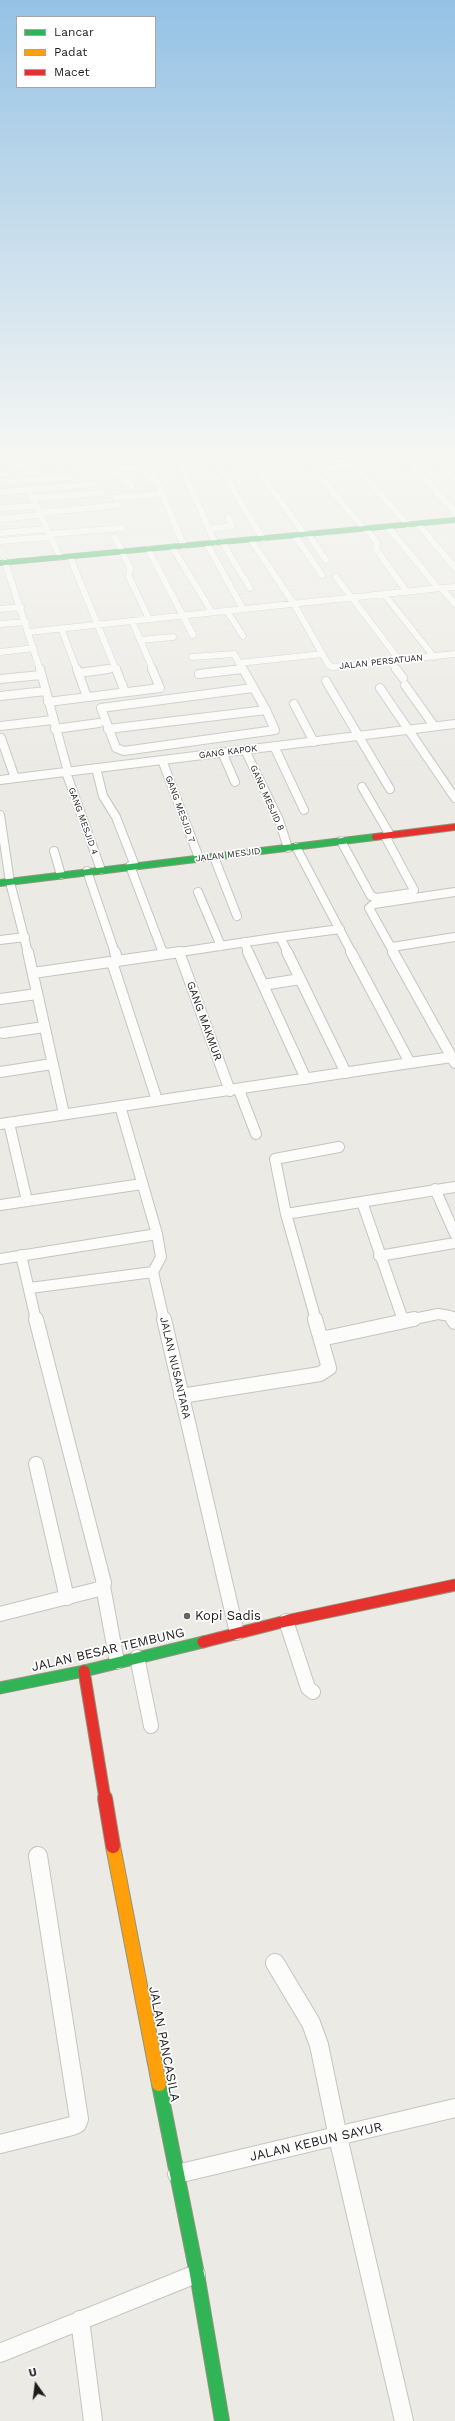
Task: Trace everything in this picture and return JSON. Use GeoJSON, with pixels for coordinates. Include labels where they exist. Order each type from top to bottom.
{"type":"FeatureCollection","features":[{"type":"Feature","properties":{"kind":"main road","name":"JALAN MESJID"},"geometry":{"type":"LineString","coordinates":[[0,883],[87,871],[342,842],[455,827]]}},
{"type":"Feature","properties":{"kind":"main road","name":"JALAN BESAR TEMBUNG"},"geometry":{"type":"LineString","coordinates":[[0,1688],[84,1671],[237,1632],[455,1585]]}},
{"type":"Feature","properties":{"kind":"main road","name":"JALAN PANCASILA"},"geometry":{"type":"LineString","coordinates":[[84,1671],[120,1888],[197,2274],[222,2421]]}},
{"type":"Feature","properties":{"kind":"street","name":"GANG MESJID 4"},"geometry":{"type":"LineString","coordinates":[[4,566],[26,622],[67,772],[101,870]]}},
{"type":"Feature","properties":{"kind":"street"},"geometry":{"type":"LineString","coordinates":[[74,566],[117,668],[125,692]]}},
{"type":"Feature","properties":{"kind":"street"},"geometry":{"type":"LineString","coordinates":[[129,566],[129,578],[149,619]]}},
{"type":"Feature","properties":{"kind":"street"},"geometry":{"type":"LineString","coordinates":[[157,566],[193,635]]}},
{"type":"Feature","properties":{"kind":"street"},"geometry":{"type":"LineString","coordinates":[[184,566],[212,612]]}},
{"type":"Feature","properties":{"kind":"street"},"geometry":{"type":"LineString","coordinates":[[225,566],[243,609]]}},
{"type":"Feature","properties":{"kind":"street"},"geometry":{"type":"LineString","coordinates":[[233,566],[250,588]]}},
{"type":"Feature","properties":{"kind":"street","name":"JALAN PERSATUAN"},"geometry":{"type":"LineString","coordinates":[[268,566],[294,604],[328,664],[338,668],[455,654]]}},
{"type":"Feature","properties":{"kind":"street"},"geometry":{"type":"LineString","coordinates":[[316,566],[322,575]]}},
{"type":"Feature","properties":{"kind":"street"},"geometry":{"type":"LineString","coordinates":[[388,566],[407,592]]}},
{"type":"Feature","properties":{"kind":"street"},"geometry":{"type":"LineString","coordinates":[[421,566],[455,604]]}},
{"type":"Feature","properties":{"kind":"street"},"geometry":{"type":"LineString","coordinates":[[336,577],[400,661]]}},
{"type":"Feature","properties":{"kind":"street"},"geometry":{"type":"LineString","coordinates":[[29,632],[455,587]]}},
{"type":"Feature","properties":{"kind":"street"},"geometry":{"type":"LineString","coordinates":[[384,594],[434,657]]}},
{"type":"Feature","properties":{"kind":"street"},"geometry":{"type":"LineString","coordinates":[[0,609],[21,607]]}},
{"type":"Feature","properties":{"kind":"street"},"geometry":{"type":"LineString","coordinates":[[227,611],[243,636]]}},
{"type":"Feature","properties":{"kind":"street"},"geometry":{"type":"LineString","coordinates":[[48,702],[156,689],[161,687],[132,621]]}},
{"type":"Feature","properties":{"kind":"street"},"geometry":{"type":"LineString","coordinates":[[0,624],[26,622]]}},
{"type":"Feature","properties":{"kind":"street"},"geometry":{"type":"LineString","coordinates":[[61,628],[87,697]]}},
{"type":"Feature","properties":{"kind":"street"},"geometry":{"type":"LineString","coordinates":[[141,640],[172,637]]}},
{"type":"Feature","properties":{"kind":"street"},"geometry":{"type":"LineString","coordinates":[[0,652],[34,648]]}},
{"type":"Feature","properties":{"kind":"street"},"geometry":{"type":"LineString","coordinates":[[199,674],[239,663],[279,656],[322,651]]}},
{"type":"Feature","properties":{"kind":"street"},"geometry":{"type":"LineString","coordinates":[[192,656],[229,653],[239,663],[276,729],[271,732],[131,750],[116,748],[101,710],[105,707],[253,688]]}},
{"type":"Feature","properties":{"kind":"street"},"geometry":{"type":"LineString","coordinates":[[391,662],[434,726]]}},
{"type":"Feature","properties":{"kind":"street"},"geometry":{"type":"LineString","coordinates":[[79,673],[117,668]]}},
{"type":"Feature","properties":{"kind":"street"},"geometry":{"type":"LineString","coordinates":[[0,679],[41,675]]}},
{"type":"Feature","properties":{"kind":"street"},"geometry":{"type":"LineString","coordinates":[[326,681],[390,789]]}},
{"type":"Feature","properties":{"kind":"street"},"geometry":{"type":"LineString","coordinates":[[380,688],[455,798]]}},
{"type":"Feature","properties":{"kind":"street"},"geometry":{"type":"LineString","coordinates":[[0,696],[46,691]]}},
{"type":"Feature","properties":{"kind":"street"},"geometry":{"type":"LineString","coordinates":[[294,704],[314,742]]}},
{"type":"Feature","properties":{"kind":"street"},"geometry":{"type":"LineString","coordinates":[[108,729],[266,710]]}},
{"type":"Feature","properties":{"kind":"street"},"geometry":{"type":"LineString","coordinates":[[0,726],[53,720]]}},
{"type":"Feature","properties":{"kind":"street"},"geometry":{"type":"LineString","coordinates":[[55,729],[99,723]]}},
{"type":"Feature","properties":{"kind":"street","name":"GANG KAPOK"},"geometry":{"type":"LineString","coordinates":[[0,780],[455,724]]}},
{"type":"Feature","properties":{"kind":"street"},"geometry":{"type":"LineString","coordinates":[[1,738],[15,778]]}},
{"type":"Feature","properties":{"kind":"street"},"geometry":{"type":"LineString","coordinates":[[274,746],[304,810]]}},
{"type":"Feature","properties":{"kind":"street","name":"GANG MESJID 8"},"geometry":{"type":"LineString","coordinates":[[245,750],[292,847],[340,929],[410,1063]]}},
{"type":"Feature","properties":{"kind":"street"},"geometry":{"type":"LineString","coordinates":[[222,752],[235,782]]}},
{"type":"Feature","properties":{"kind":"street","name":"GANG MESJID 7"},"geometry":{"type":"LineString","coordinates":[[162,760],[198,858]]}},
{"type":"Feature","properties":{"kind":"street"},"geometry":{"type":"LineString","coordinates":[[96,768],[103,796],[116,817],[164,954]]}},
{"type":"Feature","properties":{"kind":"street"},"geometry":{"type":"LineString","coordinates":[[342,842],[371,896],[377,898],[411,893],[414,890],[388,835],[362,787]]}},
{"type":"Feature","properties":{"kind":"street"},"geometry":{"type":"LineString","coordinates":[[0,816],[10,882],[25,937],[64,1114]]}},
{"type":"Feature","properties":{"kind":"street"},"geometry":{"type":"LineString","coordinates":[[54,851],[61,875]]}},
{"type":"Feature","properties":{"kind":"street"},"geometry":{"type":"LineString","coordinates":[[214,857],[237,916]]}},
{"type":"Feature","properties":{"kind":"street"},"geometry":{"type":"LineString","coordinates":[[87,871],[157,1100]]}},
{"type":"Feature","properties":{"kind":"street"},"geometry":{"type":"LineString","coordinates":[[198,892],[220,946]]}},
{"type":"Feature","properties":{"kind":"street"},"geometry":{"type":"LineString","coordinates":[[27,1201],[4,1124],[410,1063],[453,1060],[392,947],[369,910],[371,905],[455,892]]}},
{"type":"Feature","properties":{"kind":"street"},"geometry":{"type":"LineString","coordinates":[[33,973],[340,929]]}},
{"type":"Feature","properties":{"kind":"street"},"geometry":{"type":"LineString","coordinates":[[0,940],[25,937]]}},
{"type":"Feature","properties":{"kind":"street"},"geometry":{"type":"LineString","coordinates":[[280,937],[346,1073]]}},
{"type":"Feature","properties":{"kind":"street"},"geometry":{"type":"LineString","coordinates":[[392,947],[455,937]]}},
{"type":"Feature","properties":{"kind":"street"},"geometry":{"type":"LineString","coordinates":[[244,942],[306,1079]]}},
{"type":"Feature","properties":{"kind":"street","name":"GANG MAKMUR"},"geometry":{"type":"LineString","coordinates":[[179,952],[234,1090],[256,1134]]}},
{"type":"Feature","properties":{"kind":"street"},"geometry":{"type":"LineString","coordinates":[[263,985],[300,979]]}},
{"type":"Feature","properties":{"kind":"street"},"geometry":{"type":"LineString","coordinates":[[0,999],[37,994]]}},
{"type":"Feature","properties":{"kind":"street"},"geometry":{"type":"LineString","coordinates":[[3,1033],[44,1028]]}},
{"type":"Feature","properties":{"kind":"street"},"geometry":{"type":"LineString","coordinates":[[0,1072],[52,1064]]}},
{"type":"Feature","properties":{"kind":"street"},"geometry":{"type":"LineString","coordinates":[[30,1288],[153,1272],[161,1257],[157,1234],[120,1106]]}},
{"type":"Feature","properties":{"kind":"street"},"geometry":{"type":"LineString","coordinates":[[181,1396],[324,1373],[329,1368],[286,1214],[275,1160],[339,1147]]}},
{"type":"Feature","properties":{"kind":"street"},"geometry":{"type":"LineString","coordinates":[[0,1205],[142,1184]]}},
{"type":"Feature","properties":{"kind":"street"},"geometry":{"type":"LineString","coordinates":[[286,1214],[455,1187]]}},
{"type":"Feature","properties":{"kind":"street"},"geometry":{"type":"LineString","coordinates":[[435,1189],[455,1234]]}},
{"type":"Feature","properties":{"kind":"street"},"geometry":{"type":"LineString","coordinates":[[362,1202],[379,1256],[403,1321]]}},
{"type":"Feature","properties":{"kind":"street"},"geometry":{"type":"LineString","coordinates":[[0,1259],[157,1234]]}},
{"type":"Feature","properties":{"kind":"street"},"geometry":{"type":"LineString","coordinates":[[379,1256],[455,1243]]}},
{"type":"Feature","properties":{"kind":"street"},"geometry":{"type":"LineString","coordinates":[[21,1255],[30,1288],[38,1333],[104,1579],[102,1586],[117,1662]]}},
{"type":"Feature","properties":{"kind":"street","name":"JALAN NUSANTARA"},"geometry":{"type":"LineString","coordinates":[[153,1272],[237,1632]]}},
{"type":"Feature","properties":{"kind":"street"},"geometry":{"type":"LineString","coordinates":[[322,1339],[438,1314],[450,1316],[455,1322]]}},
{"type":"Feature","properties":{"kind":"street"},"geometry":{"type":"LineString","coordinates":[[36,1464],[67,1598]]}},
{"type":"Feature","properties":{"kind":"street"},"geometry":{"type":"LineString","coordinates":[[0,1614],[99,1590],[102,1586]]}},
{"type":"Feature","properties":{"kind":"street"},"geometry":{"type":"LineString","coordinates":[[286,1621],[308,1688],[313,1692]]}},
{"type":"Feature","properties":{"kind":"street"},"geometry":{"type":"LineString","coordinates":[[137,1657],[151,1726]]}},
{"type":"Feature","properties":{"kind":"street"},"geometry":{"type":"LineString","coordinates":[[0,2144],[72,2126],[77,2124],[79,2119],[38,1856]]}},
{"type":"Feature","properties":{"kind":"street"},"geometry":{"type":"LineString","coordinates":[[275,1963],[311,2023],[319,2045],[338,2137],[404,2421]]}},
{"type":"Feature","properties":{"kind":"street","name":"JALAN KEBUN SAYUR"},"geometry":{"type":"LineString","coordinates":[[177,2174],[455,2108]]}},
{"type":"Feature","properties":{"kind":"street"},"geometry":{"type":"LineString","coordinates":[[0,2353],[197,2274]]}},
{"type":"Feature","properties":{"kind":"street"},"geometry":{"type":"LineString","coordinates":[[80,2320],[93,2421]]}},
{"type":"Feature","properties":{"kind":"traffic: fast"},"geometry":{"type":"LineString","coordinates":[[0,883],[375,837]]}},
{"type":"Feature","properties":{"kind":"traffic: fast"},"geometry":{"type":"LineString","coordinates":[[0,1688],[84,1671],[203,1642]]}},
{"type":"Feature","properties":{"kind":"traffic: fast"},"geometry":{"type":"LineString","coordinates":[[159,2084],[197,2274],[222,2421]]}},
{"type":"Feature","properties":{"kind":"traffic: slow"},"geometry":{"type":"LineString","coordinates":[[113,1846],[159,2084]]}},
{"type":"Feature","properties":{"kind":"traffic: jam"},"geometry":{"type":"LineString","coordinates":[[375,837],[455,827]]}},
{"type":"Feature","properties":{"kind":"traffic: jam"},"geometry":{"type":"LineString","coordinates":[[203,1642],[286,1621],[455,1585]]}},
{"type":"Feature","properties":{"kind":"traffic: jam"},"geometry":{"type":"LineString","coordinates":[[84,1671],[113,1846]]}},
{"type":"Feature","properties":{"kind":"place","name":"Kopi Sadis"},"geometry":{"type":"Point","coordinates":[187,1616]}}]}
